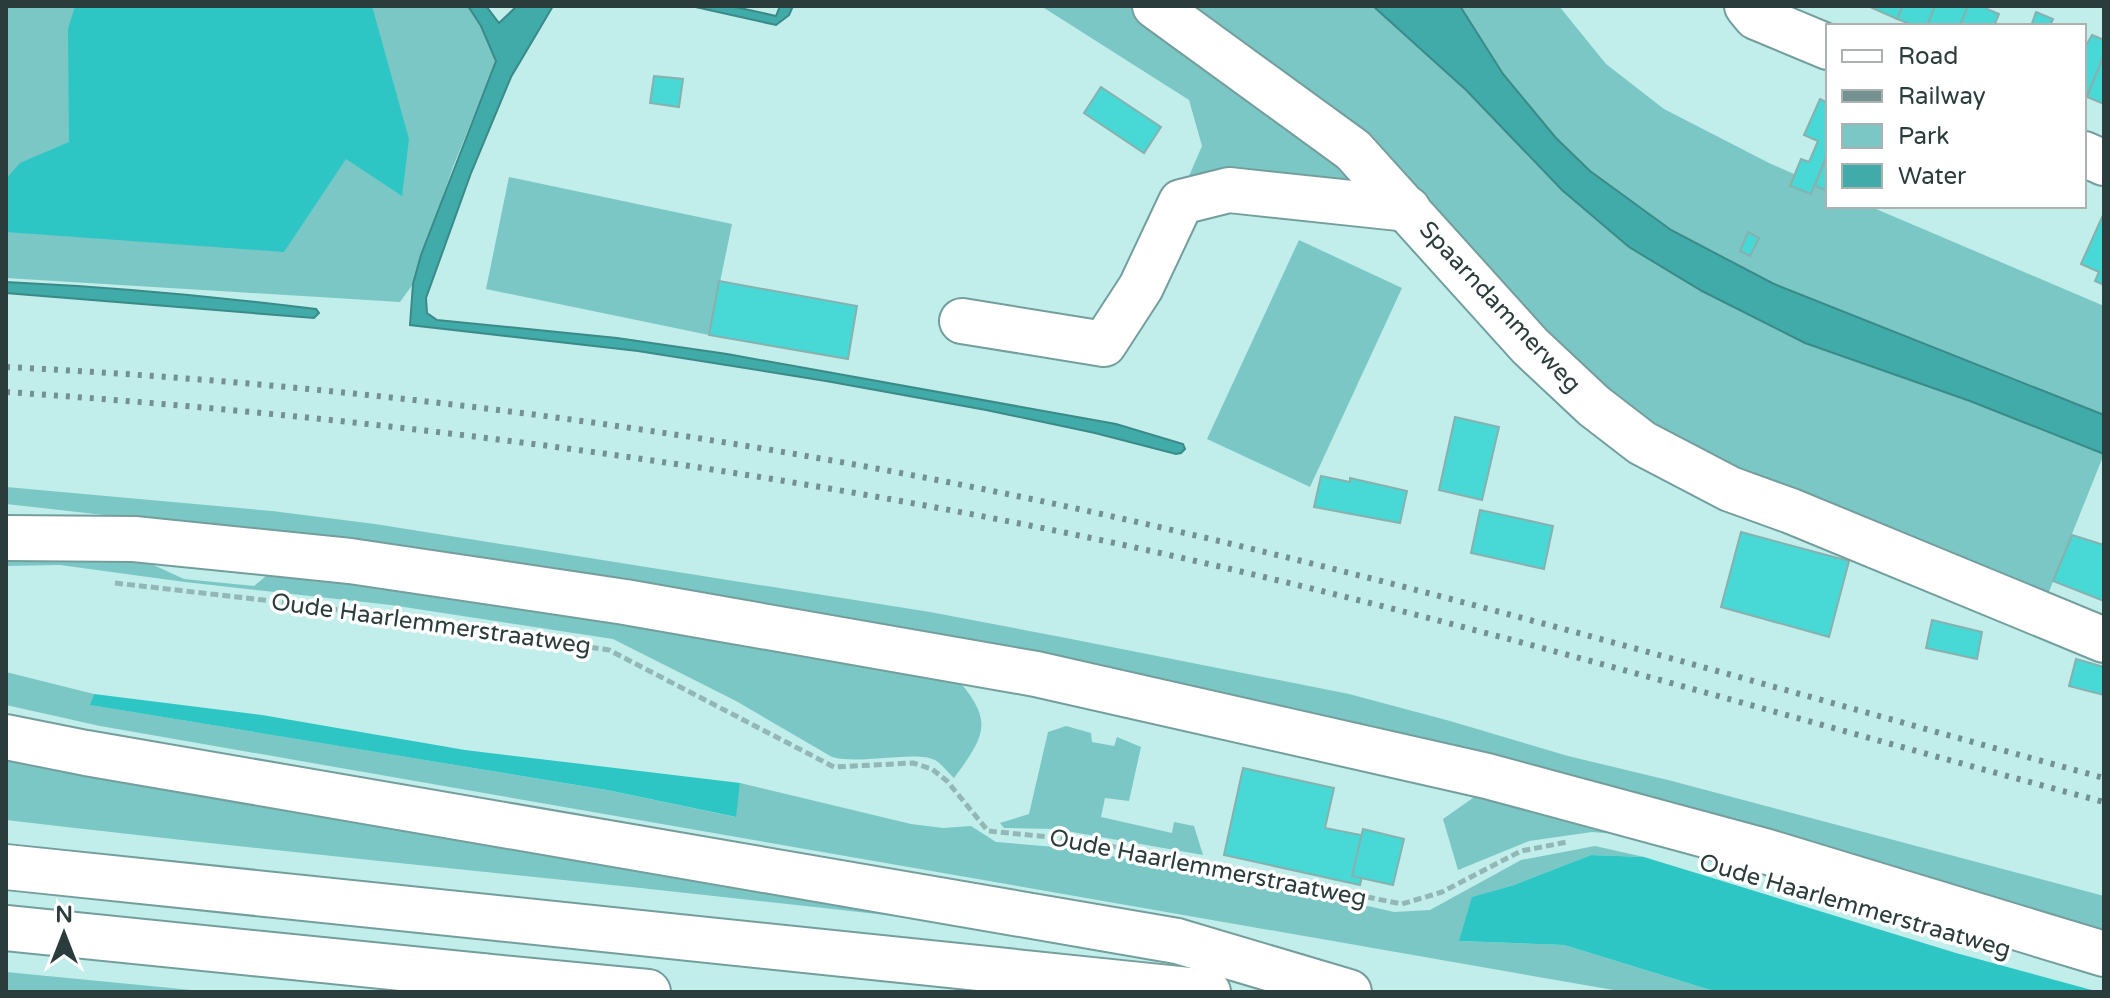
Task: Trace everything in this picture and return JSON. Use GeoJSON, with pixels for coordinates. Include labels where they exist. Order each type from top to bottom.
{"type":"FeatureCollection","features":[{"type":"Feature","properties":{"kind":"main road","name":"Spaarndammerweg"},"geometry":{"type":"LineString","coordinates":[[1155,6],[1353,150],[1530,346],[1594,406],[1642,443],[1730,489],[1791,511],[2104,640]]}},
{"type":"Feature","properties":{"kind":"main road"},"geometry":{"type":"LineString","coordinates":[[1747,6],[1756,17],[1826,46]]}},
{"type":"Feature","properties":{"kind":"main road"},"geometry":{"type":"LineString","coordinates":[[962,321],[1104,344],[1141,287],[1181,202],[1229,190],[1408,209]]}},
{"type":"Feature","properties":{"kind":"main road","name":"Oude Haarlemmerstraatweg"},"geometry":{"type":"LineString","coordinates":[[6,538],[134,539],[350,561],[625,602],[1036,674],[1487,776],[1768,852],[2104,954]]}},
{"type":"Feature","properties":{"kind":"main road"},"geometry":{"type":"LineString","coordinates":[[6,737],[1177,941],[1349,992]]}},
{"type":"Feature","properties":{"kind":"main road"},"geometry":{"type":"LineString","coordinates":[[6,867],[1208,992]]}},
{"type":"Feature","properties":{"kind":"main road"},"geometry":{"type":"LineString","coordinates":[[6,928],[648,992]]}},
{"type":"Feature","properties":{"kind":"path","name":"Oude Haarlemmerstraatweg"},"geometry":{"type":"LineString","coordinates":[[109,582],[298,604],[609,650],[834,767],[913,763],[932,769],[947,781],[988,831],[1080,840],[1402,904],[1442,892],[1521,851],[1573,842]]}},
{"type":"Feature","properties":{"kind":"green space"},"geometry":{"type":"Polygon","coordinates":[[[6,6],[468,6],[481,26],[496,61],[453,167],[413,284],[400,302],[6,278],[6,6]]]}},
{"type":"Feature","properties":{"kind":"green space"},"geometry":{"type":"Polygon","coordinates":[[[1041,6],[1138,6],[1359,178],[1348,197],[1189,176],[1202,146],[1189,100],[1041,6]]]}},
{"type":"Feature","properties":{"kind":"green space"},"geometry":{"type":"Polygon","coordinates":[[[1181,6],[1373,6],[1466,91],[1562,190],[1629,247],[1805,343],[1970,401],[2104,454],[2046,599],[1669,444],[1181,6]]]}},
{"type":"Feature","properties":{"kind":"green space"},"geometry":{"type":"Polygon","coordinates":[[[1460,6],[1559,6],[1606,64],[1664,109],[1769,163],[1826,188],[1826,208],[1874,208],[2104,306],[2104,415],[1774,284],[1671,230],[1590,171],[1556,138],[1503,74],[1460,6]]]}},
{"type":"Feature","properties":{"kind":"green space"},"geometry":{"type":"Polygon","coordinates":[[[509,177],[732,224],[709,335],[486,289],[509,177]]]}},
{"type":"Feature","properties":{"kind":"green space"},"geometry":{"type":"Polygon","coordinates":[[[1299,240],[1402,288],[1310,487],[1207,439],[1299,240]]]}},
{"type":"Feature","properties":{"kind":"green space"},"geometry":{"type":"Polygon","coordinates":[[[6,487],[272,511],[375,524],[930,612],[1349,694],[1568,756],[2104,896],[2104,932],[1627,791],[1430,740],[1088,665],[266,533],[6,504],[6,487]]]}},
{"type":"Feature","properties":{"kind":"green space"},"geometry":{"type":"Polygon","coordinates":[[[6,561],[147,562],[184,579],[254,586],[272,571],[614,619],[954,675],[975,704],[981,726],[974,749],[954,778],[938,762],[926,757],[832,757],[736,701],[613,639],[391,605],[60,565],[6,566],[6,561]]]}},
{"type":"Feature","properties":{"kind":"green space"},"geometry":{"type":"Polygon","coordinates":[[[6,672],[94,694],[91,705],[607,790],[735,817],[740,783],[911,824],[943,828],[971,826],[996,842],[1067,848],[1285,887],[1394,912],[1430,910],[1521,860],[1595,846],[1644,857],[1591,855],[1514,885],[1473,897],[1460,941],[1564,945],[1717,992],[1625,992],[100,726],[6,705],[6,672]]]}},
{"type":"Feature","properties":{"kind":"green space"},"geometry":{"type":"Polygon","coordinates":[[[1066,726],[1091,733],[1092,742],[1114,746],[1117,737],[1141,747],[1129,801],[1105,798],[1101,817],[1172,833],[1174,822],[1194,826],[1203,855],[1055,829],[1004,828],[1000,823],[1029,814],[1048,732],[1066,726]]]}},
{"type":"Feature","properties":{"kind":"green space"},"geometry":{"type":"Polygon","coordinates":[[[6,748],[1100,941],[827,908],[6,820],[6,748]]]}},
{"type":"Feature","properties":{"kind":"green space"},"geometry":{"type":"Polygon","coordinates":[[[1480,793],[1657,837],[1592,832],[1529,841],[1458,870],[1443,819],[1480,793]]]}},
{"type":"Feature","properties":{"kind":"green space"},"geometry":{"type":"Polygon","coordinates":[[[6,972],[212,992],[6,992],[6,972]]]}},
{"type":"Feature","properties":{"kind":"shaded area"},"geometry":{"type":"Polygon","coordinates":[[[75,6],[372,6],[409,139],[402,196],[346,159],[284,252],[6,232],[6,179],[20,163],[69,142],[68,29],[75,6]]]}},
{"type":"Feature","properties":{"kind":"shaded area"},"geometry":{"type":"Polygon","coordinates":[[[94,694],[262,715],[465,750],[740,783],[736,817],[607,790],[90,705],[94,694]]]}},
{"type":"Feature","properties":{"kind":"shaded area"},"geometry":{"type":"Polygon","coordinates":[[[1591,855],[1644,857],[1956,953],[2099,992],[1717,992],[1564,945],[1459,941],[1472,897],[1514,885],[1591,855]]]}},
{"type":"Feature","properties":{"kind":"water"},"geometry":{"type":"Polygon","coordinates":[[[468,6],[486,6],[499,23],[517,6],[553,6],[511,77],[471,173],[426,298],[427,313],[437,320],[617,338],[727,354],[1116,424],[1183,444],[1185,449],[1176,454],[986,410],[826,381],[638,351],[410,325],[413,284],[421,255],[496,61],[481,26],[468,6]]]}},
{"type":"Feature","properties":{"kind":"water"},"geometry":{"type":"Polygon","coordinates":[[[691,6],[731,6],[776,16],[780,6],[793,6],[789,15],[776,25],[691,6]]]}},
{"type":"Feature","properties":{"kind":"water"},"geometry":{"type":"Polygon","coordinates":[[[1373,6],[1460,6],[1503,74],[1556,138],[1590,171],[1671,230],[1774,284],[2104,415],[2104,454],[1970,401],[1805,343],[1702,291],[1629,247],[1562,190],[1466,90],[1373,6]]]}},
{"type":"Feature","properties":{"kind":"water"},"geometry":{"type":"Polygon","coordinates":[[[6,282],[200,296],[316,309],[319,313],[314,318],[6,293],[6,282]]]}},
{"type":"Feature","properties":{"kind":"building"},"geometry":{"type":"Polygon","coordinates":[[[1868,6],[1903,6],[1897,19],[1868,6]]]}},
{"type":"Feature","properties":{"kind":"building"},"geometry":{"type":"Polygon","coordinates":[[[1903,6],[1935,6],[1928,24],[1910,24],[1897,19],[1903,6]]]}},
{"type":"Feature","properties":{"kind":"building"},"geometry":{"type":"Polygon","coordinates":[[[1935,6],[1968,6],[1961,24],[1928,24],[1935,6]]]}},
{"type":"Feature","properties":{"kind":"building"},"geometry":{"type":"Polygon","coordinates":[[[1968,6],[1988,6],[1987,9],[1999,14],[1995,24],[1961,24],[1968,6]]]}},
{"type":"Feature","properties":{"kind":"building"},"geometry":{"type":"Polygon","coordinates":[[[2036,12],[2053,19],[2051,24],[2032,24],[2036,12]]]}},
{"type":"Feature","properties":{"kind":"building"},"geometry":{"type":"Polygon","coordinates":[[[2092,35],[2104,40],[2104,55],[2087,97],[2086,97],[2086,46],[2092,35]]]}},
{"type":"Feature","properties":{"kind":"building"},"geometry":{"type":"Polygon","coordinates":[[[2104,55],[2104,104],[2087,97],[2104,55]]]}},
{"type":"Feature","properties":{"kind":"building"},"geometry":{"type":"Polygon","coordinates":[[[654,76],[683,79],[679,107],[650,103],[654,76]]]}},
{"type":"Feature","properties":{"kind":"building"},"geometry":{"type":"Polygon","coordinates":[[[1101,87],[1161,127],[1144,153],[1084,113],[1101,87]]]}},
{"type":"Feature","properties":{"kind":"building"},"geometry":{"type":"Polygon","coordinates":[[[1820,99],[1826,102],[1826,158],[1811,194],[1790,186],[1801,159],[1809,162],[1818,141],[1804,135],[1820,99]]]}},
{"type":"Feature","properties":{"kind":"building"},"geometry":{"type":"Polygon","coordinates":[[[1826,158],[1826,190],[1815,186],[1826,158]]]}},
{"type":"Feature","properties":{"kind":"building"},"geometry":{"type":"Polygon","coordinates":[[[2103,215],[2104,285],[2095,281],[2099,272],[2081,264],[2103,215]]]}},
{"type":"Feature","properties":{"kind":"building"},"geometry":{"type":"Polygon","coordinates":[[[1748,232],[1759,238],[1750,256],[1740,251],[1748,232]]]}},
{"type":"Feature","properties":{"kind":"building"},"geometry":{"type":"Polygon","coordinates":[[[719,281],[857,306],[848,359],[709,335],[719,281]]]}},
{"type":"Feature","properties":{"kind":"building"},"geometry":{"type":"Polygon","coordinates":[[[1455,417],[1499,427],[1482,500],[1439,490],[1455,417]]]}},
{"type":"Feature","properties":{"kind":"building"},"geometry":{"type":"Polygon","coordinates":[[[1321,476],[1350,482],[1350,478],[1407,491],[1400,523],[1314,507],[1321,476]]]}},
{"type":"Feature","properties":{"kind":"building"},"geometry":{"type":"Polygon","coordinates":[[[1480,510],[1553,526],[1544,569],[1471,553],[1480,510]]]}},
{"type":"Feature","properties":{"kind":"building"},"geometry":{"type":"Polygon","coordinates":[[[1741,532],[1849,561],[1829,637],[1721,607],[1741,532]]]}},
{"type":"Feature","properties":{"kind":"building"},"geometry":{"type":"Polygon","coordinates":[[[2072,535],[2104,545],[2104,601],[2053,581],[2072,535]]]}},
{"type":"Feature","properties":{"kind":"building"},"geometry":{"type":"Polygon","coordinates":[[[1932,620],[1982,632],[1977,659],[1926,648],[1932,620]]]}},
{"type":"Feature","properties":{"kind":"building"},"geometry":{"type":"Polygon","coordinates":[[[2076,659],[2104,667],[2104,695],[2069,686],[2076,659]]]}},
{"type":"Feature","properties":{"kind":"building"},"geometry":{"type":"Polygon","coordinates":[[[1243,768],[1334,788],[1325,828],[1371,837],[1360,885],[1224,855],[1243,768]]]}},
{"type":"Feature","properties":{"kind":"building"},"geometry":{"type":"Polygon","coordinates":[[[1363,829],[1404,839],[1393,885],[1352,876],[1363,829]]]}},
{"type":"Feature","properties":{"kind":"railway"},"geometry":{"type":"LineString","coordinates":[[6,367],[277,386],[548,416],[950,482],[1212,539],[1468,603],[2104,778]]}},
{"type":"Feature","properties":{"kind":"railway"},"geometry":{"type":"LineString","coordinates":[[6,392],[272,414],[536,444],[800,484],[1062,532],[1193,560],[1455,625],[2104,802]]}}]}
